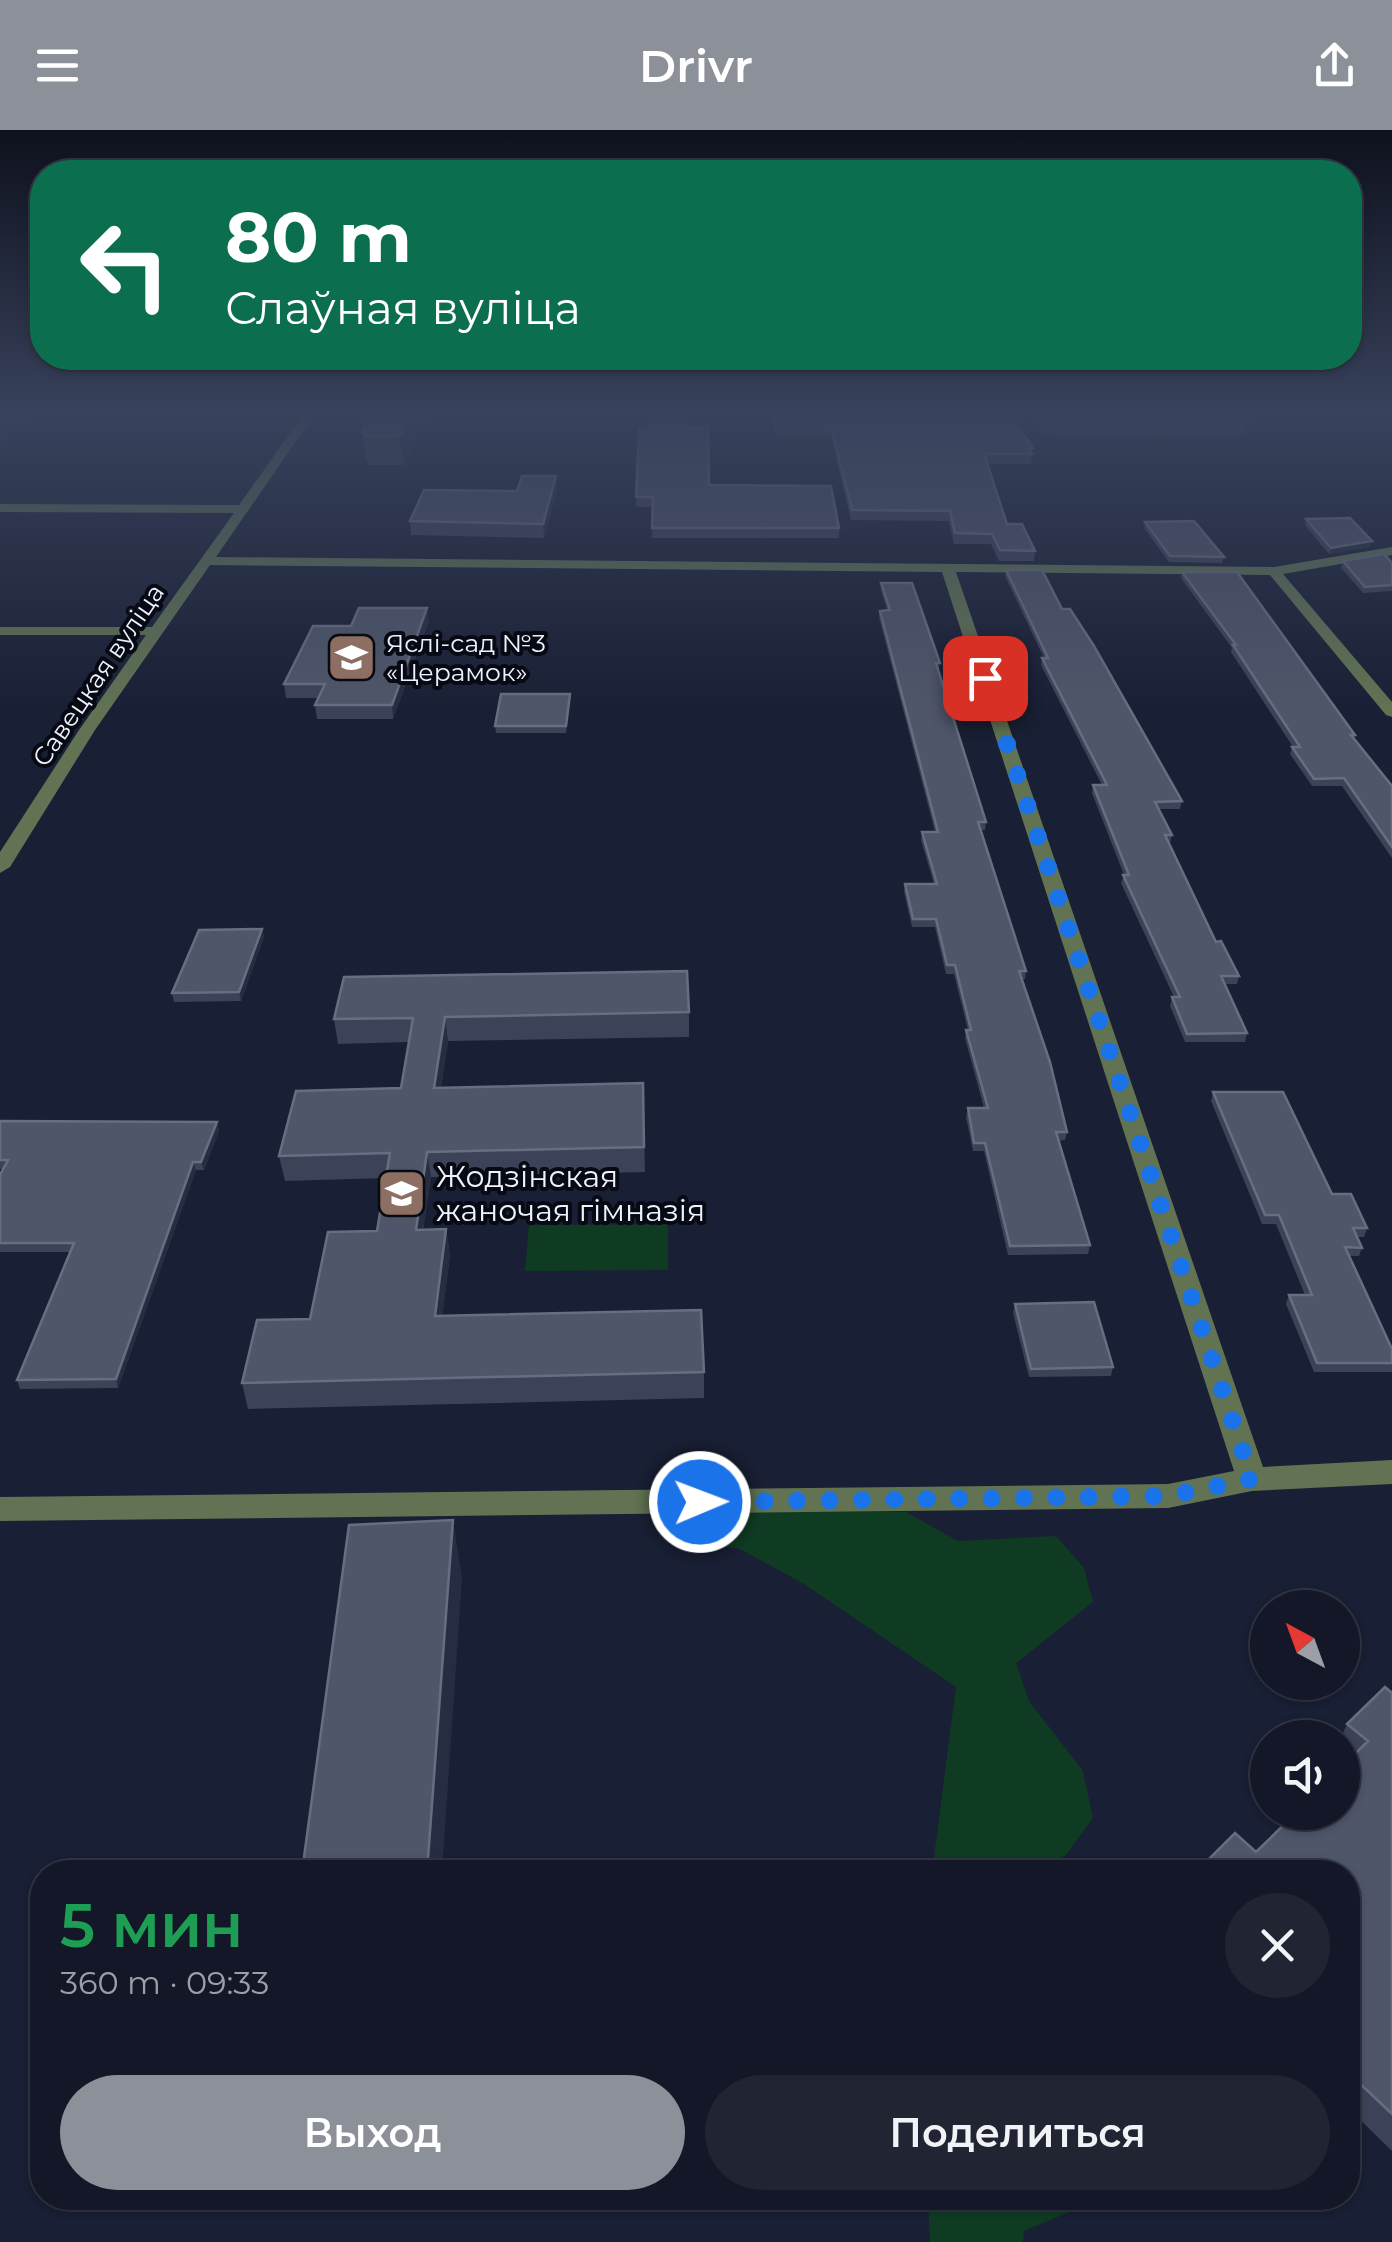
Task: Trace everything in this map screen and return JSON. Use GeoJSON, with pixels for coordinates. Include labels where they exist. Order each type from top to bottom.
{"type":"FeatureCollection","features":[{"type":"Feature","properties":{"kind":"street","name":"Савецкая вуліца"},"geometry":{"type":"LineString","coordinates":[[0,867],[87,730],[240,514]]}},
{"type":"Feature","properties":{"kind":"street"},"geometry":{"type":"LineString","coordinates":[[206,561],[1274,571],[1392,551]]}},
{"type":"Feature","properties":{"kind":"street"},"geometry":{"type":"LineString","coordinates":[[948,568],[1252,1479]]}},
{"type":"Feature","properties":{"kind":"street"},"geometry":{"type":"LineString","coordinates":[[1274,571],[1392,712]]}},
{"type":"Feature","properties":{"kind":"street"},"geometry":{"type":"LineString","coordinates":[[0,631],[157,632]]}},
{"type":"Feature","properties":{"kind":"street"},"geometry":{"type":"LineString","coordinates":[[0,1509],[1168,1496],[1252,1479],[1392,1472]]}},
{"type":"Feature","properties":{"kind":"green space"},"geometry":{"type":"Polygon","coordinates":[[[668,1224],[668,1270],[525,1271],[529,1225],[668,1224]]]}},
{"type":"Feature","properties":{"kind":"green space"},"geometry":{"type":"Polygon","coordinates":[[[906,1512],[958,1541],[1056,1536],[1084,1568],[1093,1602],[1016,1663],[1029,1701],[1083,1771],[1093,1818],[1066,1855],[1055,1860],[934,1860],[956,1687],[804,1584],[740,1549],[704,1543],[690,1526],[705,1514],[906,1512]]]}},
{"type":"Feature","properties":{"kind":"green space"},"geometry":{"type":"Polygon","coordinates":[[[929,2210],[1074,2210],[1024,2231],[1023,2242],[930,2242],[929,2210]]]}},
{"type":"Feature","properties":{"kind":"building"},"geometry":{"type":"Polygon","coordinates":[[[413,514],[546,514],[543,524],[410,521],[413,514]]]}},
{"type":"Feature","properties":{"kind":"building"},"geometry":{"type":"Polygon","coordinates":[[[652,514],[836,514],[839,528],[652,528],[652,514]]]}},
{"type":"Feature","properties":{"kind":"building"},"geometry":{"type":"Polygon","coordinates":[[[951,514],[1004,514],[1007,524],[1022,524],[1035,551],[1000,550],[992,534],[955,533],[951,514]]]}},
{"type":"Feature","properties":{"kind":"building"},"geometry":{"type":"Polygon","coordinates":[[[1350,518],[1372,541],[1331,548],[1306,519],[1350,518]]]}},
{"type":"Feature","properties":{"kind":"building"},"geometry":{"type":"Polygon","coordinates":[[[1194,521],[1224,557],[1170,556],[1145,522],[1194,521]]]}},
{"type":"Feature","properties":{"kind":"building"},"geometry":{"type":"Polygon","coordinates":[[[1384,554],[1392,563],[1392,585],[1365,587],[1343,561],[1384,554]]]}},
{"type":"Feature","properties":{"kind":"building"},"geometry":{"type":"Polygon","coordinates":[[[1006,570],[1042,570],[1062,609],[1070,609],[1094,646],[1182,801],[1155,802],[1172,835],[1165,835],[1216,942],[1221,941],[1239,976],[1221,976],[1247,1033],[1187,1034],[1172,997],[1180,997],[1123,875],[1129,875],[1093,785],[1107,785],[1042,658],[1048,658],[1006,570]]]}},
{"type":"Feature","properties":{"kind":"building"},"geometry":{"type":"Polygon","coordinates":[[[1182,572],[1237,572],[1355,735],[1351,735],[1392,786],[1392,847],[1344,778],[1314,779],[1292,747],[1300,747],[1236,645],[1182,572]]]}},
{"type":"Feature","properties":{"kind":"building"},"geometry":{"type":"Polygon","coordinates":[[[881,583],[912,583],[940,663],[936,663],[986,822],[978,822],[1026,971],[1019,971],[1050,1062],[1067,1132],[1056,1132],[1090,1245],[1010,1246],[985,1143],[974,1143],[968,1108],[988,1108],[966,1030],[971,1030],[955,965],[947,965],[936,919],[913,919],[905,884],[937,884],[922,832],[938,832],[880,611],[890,610],[881,583]]]}},
{"type":"Feature","properties":{"kind":"building"},"geometry":{"type":"Polygon","coordinates":[[[359,608],[427,608],[392,705],[315,705],[325,684],[284,684],[313,626],[351,626],[359,608]]]}},
{"type":"Feature","properties":{"kind":"building"},"geometry":{"type":"Polygon","coordinates":[[[501,694],[570,694],[566,726],[495,726],[501,694]]]}},
{"type":"Feature","properties":{"kind":"building"},"geometry":{"type":"Polygon","coordinates":[[[262,929],[239,992],[172,993],[199,930],[262,929]]]}},
{"type":"Feature","properties":{"kind":"building"},"geometry":{"type":"Polygon","coordinates":[[[687,971],[689,1012],[445,1017],[434,1088],[643,1083],[644,1147],[427,1152],[416,1230],[446,1229],[435,1316],[701,1310],[704,1372],[242,1383],[257,1320],[310,1319],[328,1232],[377,1231],[390,1153],[279,1156],[296,1091],[401,1088],[413,1018],[334,1019],[344,977],[687,971]]]}},
{"type":"Feature","properties":{"kind":"building"},"geometry":{"type":"Polygon","coordinates":[[[1213,1092],[1283,1092],[1332,1194],[1351,1194],[1367,1228],[1353,1228],[1362,1248],[1345,1247],[1392,1349],[1392,1363],[1317,1363],[1289,1295],[1312,1295],[1279,1215],[1265,1215],[1213,1092]]]}},
{"type":"Feature","properties":{"kind":"building"},"geometry":{"type":"Polygon","coordinates":[[[0,1121],[217,1122],[201,1162],[193,1162],[116,1379],[17,1380],[74,1243],[0,1243],[0,1175],[8,1160],[0,1160],[0,1121]]]}},
{"type":"Feature","properties":{"kind":"building"},"geometry":{"type":"Polygon","coordinates":[[[1094,1302],[1113,1367],[1031,1369],[1015,1304],[1094,1302]]]}},
{"type":"Feature","properties":{"kind":"building"},"geometry":{"type":"Polygon","coordinates":[[[453,1520],[428,1860],[304,1860],[349,1525],[453,1520]]]}},
{"type":"Feature","properties":{"kind":"building"},"geometry":{"type":"Polygon","coordinates":[[[1385,1687],[1392,1693],[1392,2114],[1360,2084],[1360,1860],[1208,1860],[1235,1833],[1256,1852],[1279,1830],[1360,1830],[1360,1749],[1368,1741],[1360,1735],[1360,1720],[1351,1720],[1385,1687]]]}},
{"type":"Feature","properties":{"kind":"place","name":"Яслі-сад №3 «Церамок»"},"geometry":{"type":"Point","coordinates":[351,657]}},
{"type":"Feature","properties":{"kind":"place","name":"Жодзінская жаночая гімназія"},"geometry":{"type":"Point","coordinates":[401,1194]}},
{"type":"Feature","properties":{"kind":"route"},"geometry":{"type":"LineString","coordinates":[[700,1502],[1168,1496],[1252,1479],[985,678]]}}]}
